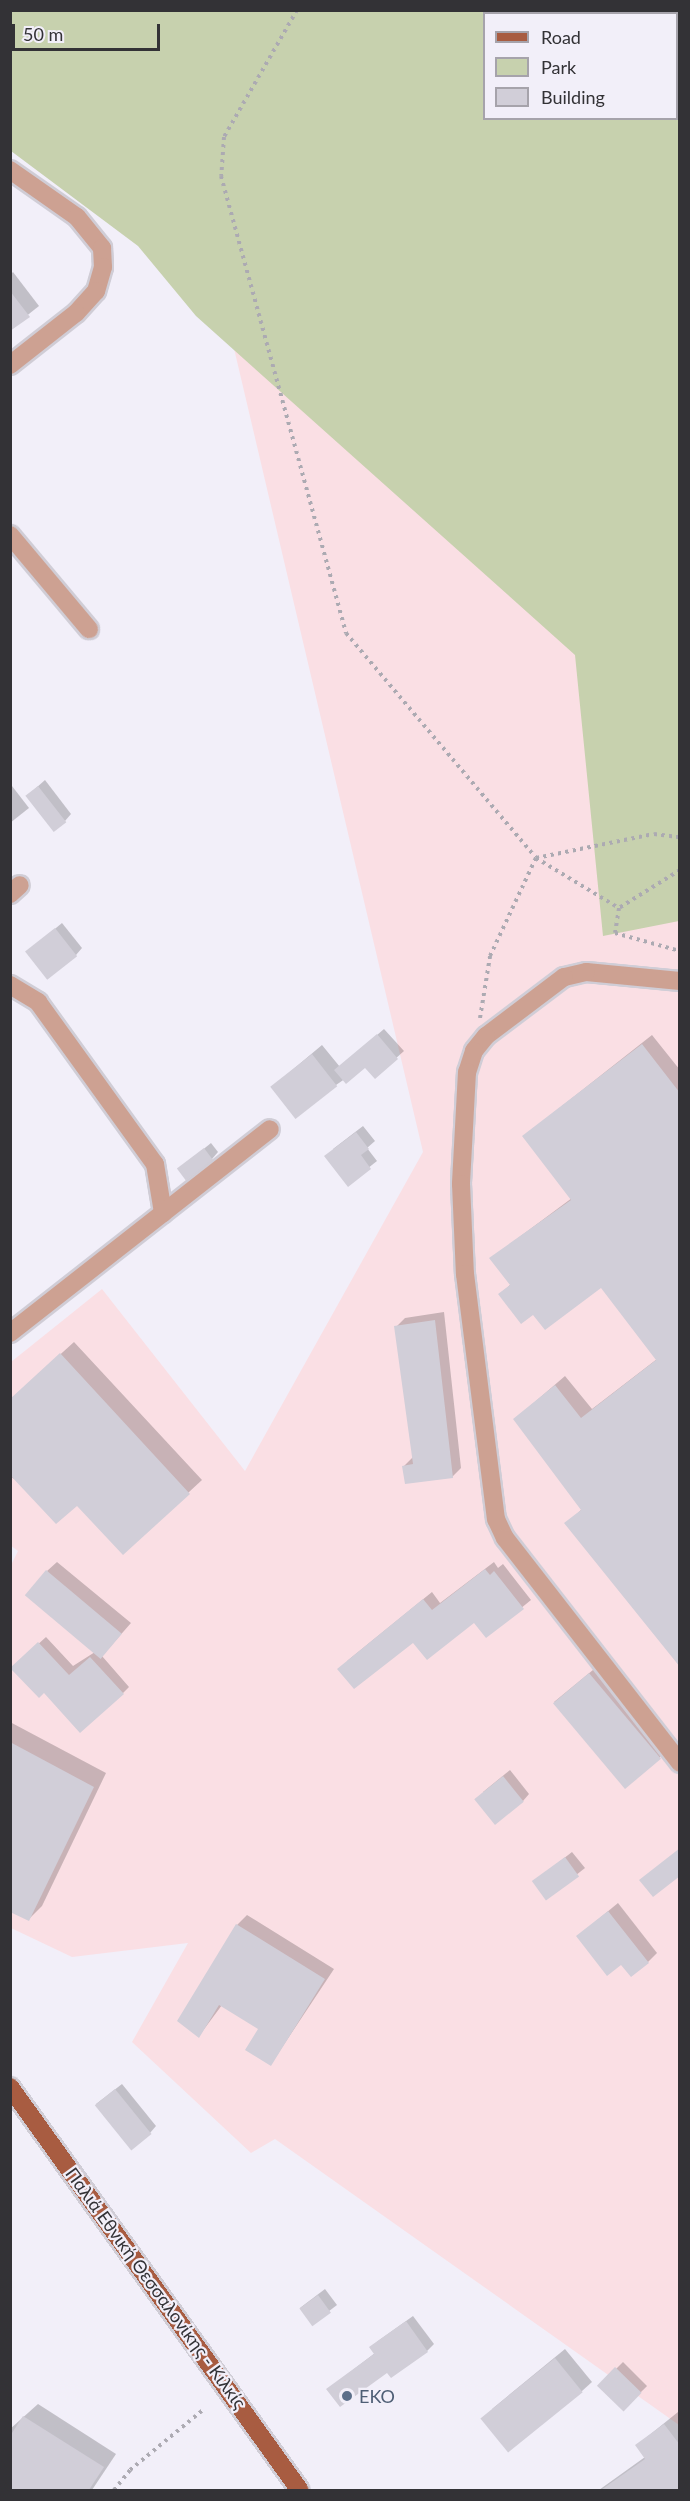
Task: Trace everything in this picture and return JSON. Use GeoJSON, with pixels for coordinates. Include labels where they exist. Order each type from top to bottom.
{"type":"FeatureCollection","features":[{"type":"Feature","properties":{"kind":"main road","name":"Παλιά Εθνική Θεσσαλονίκης - Κιλκίς"},"geometry":{"type":"LineString","coordinates":[[10,2087],[300,2490]]}},
{"type":"Feature","properties":{"kind":"street"},"geometry":{"type":"LineString","coordinates":[[10,170],[77,217],[102,249],[103,267],[96,291],[76,313],[10,365]]}},
{"type":"Feature","properties":{"kind":"street"},"geometry":{"type":"LineString","coordinates":[[10,535],[88,629]]}},
{"type":"Feature","properties":{"kind":"street"},"geometry":{"type":"LineString","coordinates":[[680,981],[586,972],[564,977],[486,1036],[474,1051],[467,1072],[461,1184],[465,1274],[496,1519],[505,1538],[680,1763]]}},
{"type":"Feature","properties":{"kind":"street"},"geometry":{"type":"LineString","coordinates":[[10,985],[39,1002],[155,1164],[163,1213]]}},
{"type":"Feature","properties":{"kind":"street"},"geometry":{"type":"LineString","coordinates":[[10,1333],[270,1129]]}},
{"type":"Feature","properties":{"kind":"path"},"geometry":{"type":"LineString","coordinates":[[297,10],[224,137],[221,176],[346,633],[536,858],[619,909]]}},
{"type":"Feature","properties":{"kind":"path"},"geometry":{"type":"LineString","coordinates":[[680,11],[680,73]]}},
{"type":"Feature","properties":{"kind":"path"},"geometry":{"type":"LineString","coordinates":[[536,858],[654,834],[680,837]]}},
{"type":"Feature","properties":{"kind":"path"},"geometry":{"type":"LineString","coordinates":[[486,1036],[479,1016],[489,956],[536,858]]}},
{"type":"Feature","properties":{"kind":"path"},"geometry":{"type":"LineString","coordinates":[[680,870],[619,909],[615,933],[680,951]]}},
{"type":"Feature","properties":{"kind":"path"},"geometry":{"type":"LineString","coordinates":[[114,2490],[130,2470],[204,2409]]}},
{"type":"Feature","properties":{"kind":"shaded area"},"geometry":{"type":"Polygon","coordinates":[[[261,11],[679,11],[679,2425],[275,2139],[251,2153],[132,2042],[188,1943],[72,1957],[11,1928],[10,1567],[18,1551],[10,1545],[11,1362],[102,1289],[245,1471],[423,1152],[184,136],[261,11]]]}},
{"type":"Feature","properties":{"kind":"green space"},"geometry":{"type":"Polygon","coordinates":[[[10,11],[679,11],[679,921],[603,936],[575,655],[196,316],[138,246],[11,151],[10,11]]]}},
{"type":"Feature","properties":{"kind":"building"},"geometry":{"type":"Polygon","coordinates":[[[10,291],[30,317],[10,331],[10,291]]]}},
{"type":"Feature","properties":{"kind":"building"},"geometry":{"type":"Polygon","coordinates":[[[38,786],[66,822],[54,832],[25,796],[38,786]]]}},
{"type":"Feature","properties":{"kind":"building"},"geometry":{"type":"Polygon","coordinates":[[[55,928],[77,956],[47,980],[25,951],[55,928]]]}},
{"type":"Feature","properties":{"kind":"building"},"geometry":{"type":"Polygon","coordinates":[[[377,1034],[398,1059],[375,1079],[365,1068],[346,1084],[334,1070],[377,1034]]]}},
{"type":"Feature","properties":{"kind":"building"},"geometry":{"type":"Polygon","coordinates":[[[642,1044],[680,1093],[680,1667],[564,1523],[581,1510],[513,1419],[555,1385],[581,1418],[656,1360],[601,1288],[545,1330],[533,1315],[521,1324],[498,1294],[510,1285],[489,1258],[571,1200],[522,1136],[642,1044]]]}},
{"type":"Feature","properties":{"kind":"building"},"geometry":{"type":"Polygon","coordinates":[[[312,1054],[337,1086],[295,1119],[270,1087],[312,1054]]]}},
{"type":"Feature","properties":{"kind":"building"},"geometry":{"type":"Polygon","coordinates":[[[356,1132],[369,1149],[361,1155],[371,1169],[348,1187],[324,1156],[356,1132]]]}},
{"type":"Feature","properties":{"kind":"building"},"geometry":{"type":"Polygon","coordinates":[[[204,1148],[213,1160],[186,1180],[177,1168],[204,1148]]]}},
{"type":"Feature","properties":{"kind":"building"},"geometry":{"type":"Polygon","coordinates":[[[435,1320],[453,1478],[405,1484],[402,1466],[413,1464],[394,1326],[435,1320]]]}},
{"type":"Feature","properties":{"kind":"building"},"geometry":{"type":"Polygon","coordinates":[[[60,1353],[190,1494],[123,1555],[77,1506],[56,1524],[10,1475],[10,1399],[60,1353]]]}},
{"type":"Feature","properties":{"kind":"building"},"geometry":{"type":"Polygon","coordinates":[[[485,1569],[490,1575],[494,1571],[524,1609],[486,1638],[474,1623],[427,1660],[413,1643],[354,1689],[337,1669],[423,1599],[432,1610],[485,1569]]]}},
{"type":"Feature","properties":{"kind":"building"},"geometry":{"type":"Polygon","coordinates":[[[46,1570],[122,1634],[101,1659],[25,1595],[46,1570]]]}},
{"type":"Feature","properties":{"kind":"building"},"geometry":{"type":"Polygon","coordinates":[[[38,1642],[69,1675],[90,1657],[124,1694],[80,1733],[44,1693],[39,1698],[10,1668],[38,1642]]]}},
{"type":"Feature","properties":{"kind":"building"},"geometry":{"type":"Polygon","coordinates":[[[589,1673],[661,1759],[625,1789],[553,1703],[589,1673]]]}},
{"type":"Feature","properties":{"kind":"building"},"geometry":{"type":"Polygon","coordinates":[[[10,1742],[94,1787],[29,1921],[10,1912],[10,1742]]]}},
{"type":"Feature","properties":{"kind":"building"},"geometry":{"type":"Polygon","coordinates":[[[503,1776],[524,1802],[495,1825],[474,1799],[503,1776]]]}},
{"type":"Feature","properties":{"kind":"building"},"geometry":{"type":"Polygon","coordinates":[[[680,1848],[680,1876],[653,1897],[639,1880],[680,1848]]]}},
{"type":"Feature","properties":{"kind":"building"},"geometry":{"type":"Polygon","coordinates":[[[565,1857],[579,1876],[546,1901],[532,1881],[565,1857]]]}},
{"type":"Feature","properties":{"kind":"building"},"geometry":{"type":"Polygon","coordinates":[[[608,1911],[649,1963],[631,1977],[621,1965],[607,1976],[576,1936],[608,1911]]]}},
{"type":"Feature","properties":{"kind":"building"},"geometry":{"type":"Polygon","coordinates":[[[236,1924],[325,1979],[271,2066],[245,2050],[258,2029],[219,2005],[199,2038],[177,2021],[236,1924]]]}},
{"type":"Feature","properties":{"kind":"building"},"geometry":{"type":"Polygon","coordinates":[[[115,2089],[152,2134],[131,2150],[95,2105],[115,2089]]]}},
{"type":"Feature","properties":{"kind":"building"},"geometry":{"type":"Polygon","coordinates":[[[318,2295],[331,2313],[312,2326],[299,2309],[318,2295]]]}},
{"type":"Feature","properties":{"kind":"building"},"geometry":{"type":"Polygon","coordinates":[[[406,2321],[428,2352],[391,2378],[387,2373],[340,2407],[326,2389],[374,2354],[369,2347],[406,2321]]]}},
{"type":"Feature","properties":{"kind":"building"},"geometry":{"type":"Polygon","coordinates":[[[555,2358],[583,2392],[508,2453],[480,2418],[555,2358]]]}},
{"type":"Feature","properties":{"kind":"building"},"geometry":{"type":"Polygon","coordinates":[[[615,2367],[642,2393],[624,2411],[597,2386],[615,2367]]]}},
{"type":"Feature","properties":{"kind":"building"},"geometry":{"type":"Polygon","coordinates":[[[23,2416],[104,2467],[89,2490],[10,2490],[10,2436],[23,2416]]]}},
{"type":"Feature","properties":{"kind":"building"},"geometry":{"type":"Polygon","coordinates":[[[664,2424],[680,2445],[680,2490],[601,2490],[645,2459],[635,2445],[664,2424]]]}},
{"type":"Feature","properties":{"kind":"place","name":"EKO"},"geometry":{"type":"Point","coordinates":[347,2396]}}]}
